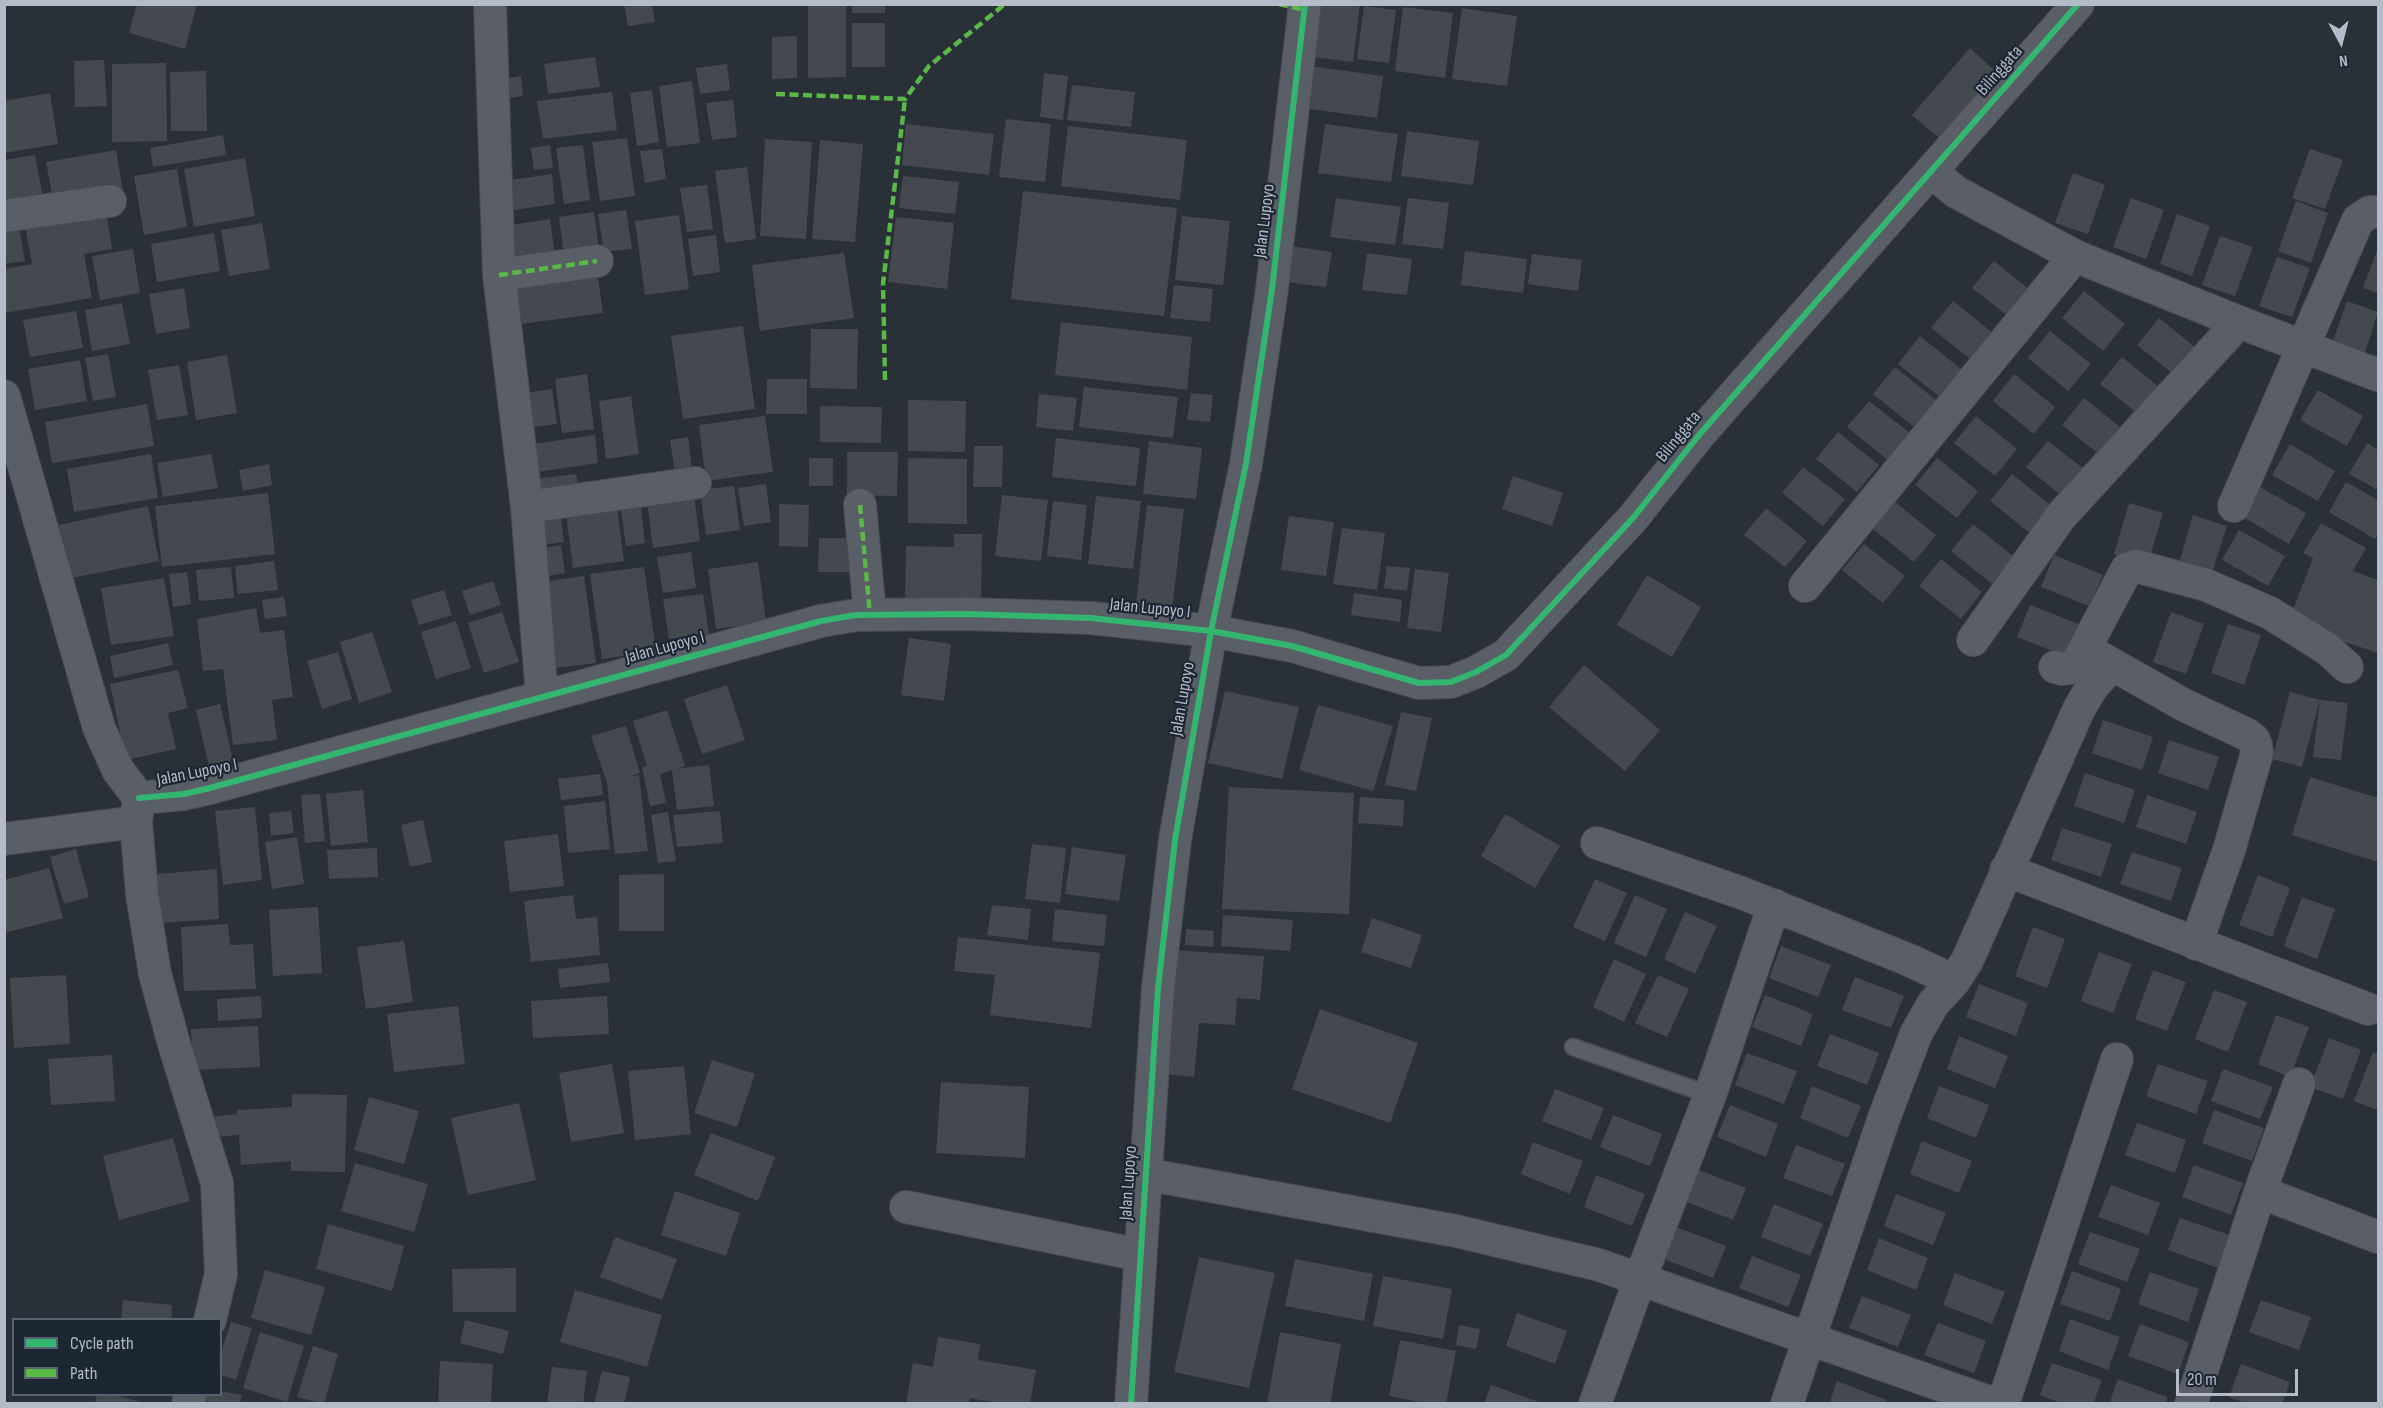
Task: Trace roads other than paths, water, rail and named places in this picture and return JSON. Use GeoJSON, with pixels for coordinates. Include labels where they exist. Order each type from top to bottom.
{"type":"FeatureCollection","features":[{"type":"Feature","properties":{"kind":"street"},"geometry":{"type":"LineString","coordinates":[[490,4],[499,275],[527,507],[542,696]]}},
{"type":"Feature","properties":{"kind":"street","name":"Jalan Lupoyo"},"geometry":{"type":"LineString","coordinates":[[1131,1404],[1158,988],[1175,840],[1211,631],[1248,452],[1272,289],[1305,4]]}},
{"type":"Feature","properties":{"kind":"street","name":"Bilinggata"},"geometry":{"type":"LineString","coordinates":[[1211,631],[1292,646],[1419,683],[1451,682],[1506,656],[1633,518],[1699,435],[1943,181],[2078,4]]}},
{"type":"Feature","properties":{"kind":"street"},"geometry":{"type":"LineString","coordinates":[[1943,181],[2075,256],[2379,375]]}},
{"type":"Feature","properties":{"kind":"street"},"geometry":{"type":"LineString","coordinates":[[4,216],[110,201]]}},
{"type":"Feature","properties":{"kind":"street"},"geometry":{"type":"LineString","coordinates":[[2234,506],[2358,220],[2370,212],[2379,212]]}},
{"type":"Feature","properties":{"kind":"street"},"geometry":{"type":"LineString","coordinates":[[1805,586],[2075,256]]}},
{"type":"Feature","properties":{"kind":"street"},"geometry":{"type":"LineString","coordinates":[[499,275],[597,261]]}},
{"type":"Feature","properties":{"kind":"street"},"geometry":{"type":"LineString","coordinates":[[1973,640],[2061,516],[2239,322]]}},
{"type":"Feature","properties":{"kind":"street"},"geometry":{"type":"LineString","coordinates":[[4,396],[99,728],[137,810],[142,894],[155,974],[217,1183],[221,1274],[210,1318]]}},
{"type":"Feature","properties":{"kind":"street"},"geometry":{"type":"LineString","coordinates":[[527,507],[695,483]]}},
{"type":"Feature","properties":{"kind":"street"},"geometry":{"type":"LineString","coordinates":[[860,505],[870,615]]}},
{"type":"Feature","properties":{"kind":"street"},"geometry":{"type":"LineString","coordinates":[[1787,1404],[1884,1118],[1916,1034],[1933,1004],[1954,981],[1967,961],[2079,709],[2092,687],[2098,657],[2127,569],[2136,566],[2206,585],[2270,613],[2326,648],[2347,667]]}},
{"type":"Feature","properties":{"kind":"street","name":"Jalan Lupoyo I"},"geometry":{"type":"LineString","coordinates":[[4,839],[137,810],[184,794],[821,621],[870,615],[967,614],[1091,618],[1211,631]]}},
{"type":"Feature","properties":{"kind":"street"},"geometry":{"type":"LineString","coordinates":[[2055,667],[2070,668],[2077,663],[2098,657],[2184,705],[2254,740],[2257,753],[2229,850],[2196,944]]}},
{"type":"Feature","properties":{"kind":"street"},"geometry":{"type":"LineString","coordinates":[[1597,843],[1774,905],[1909,960],[1954,981]]}},
{"type":"Feature","properties":{"kind":"street"},"geometry":{"type":"LineString","coordinates":[[2006,870],[2368,1009]]}},
{"type":"Feature","properties":{"kind":"street"},"geometry":{"type":"LineString","coordinates":[[1595,1404],[1710,1095],[1774,905]]}},
{"type":"Feature","properties":{"kind":"street"},"geometry":{"type":"LineString","coordinates":[[2003,1404],[2117,1059]]}},
{"type":"Feature","properties":{"kind":"street"},"geometry":{"type":"LineString","coordinates":[[2191,1404],[2260,1192],[2299,1084]]}},
{"type":"Feature","properties":{"kind":"street"},"geometry":{"type":"LineString","coordinates":[[1145,1174],[1456,1231],[1599,1265],[1995,1404]]}},
{"type":"Feature","properties":{"kind":"street"},"geometry":{"type":"LineString","coordinates":[[2260,1192],[2379,1237]]}},
{"type":"Feature","properties":{"kind":"street"},"geometry":{"type":"LineString","coordinates":[[906,1207],[1140,1255]]}},
{"type":"Feature","properties":{"kind":"lane"},"geometry":{"type":"LineString","coordinates":[[1574,1047],[1710,1095]]}}]}
